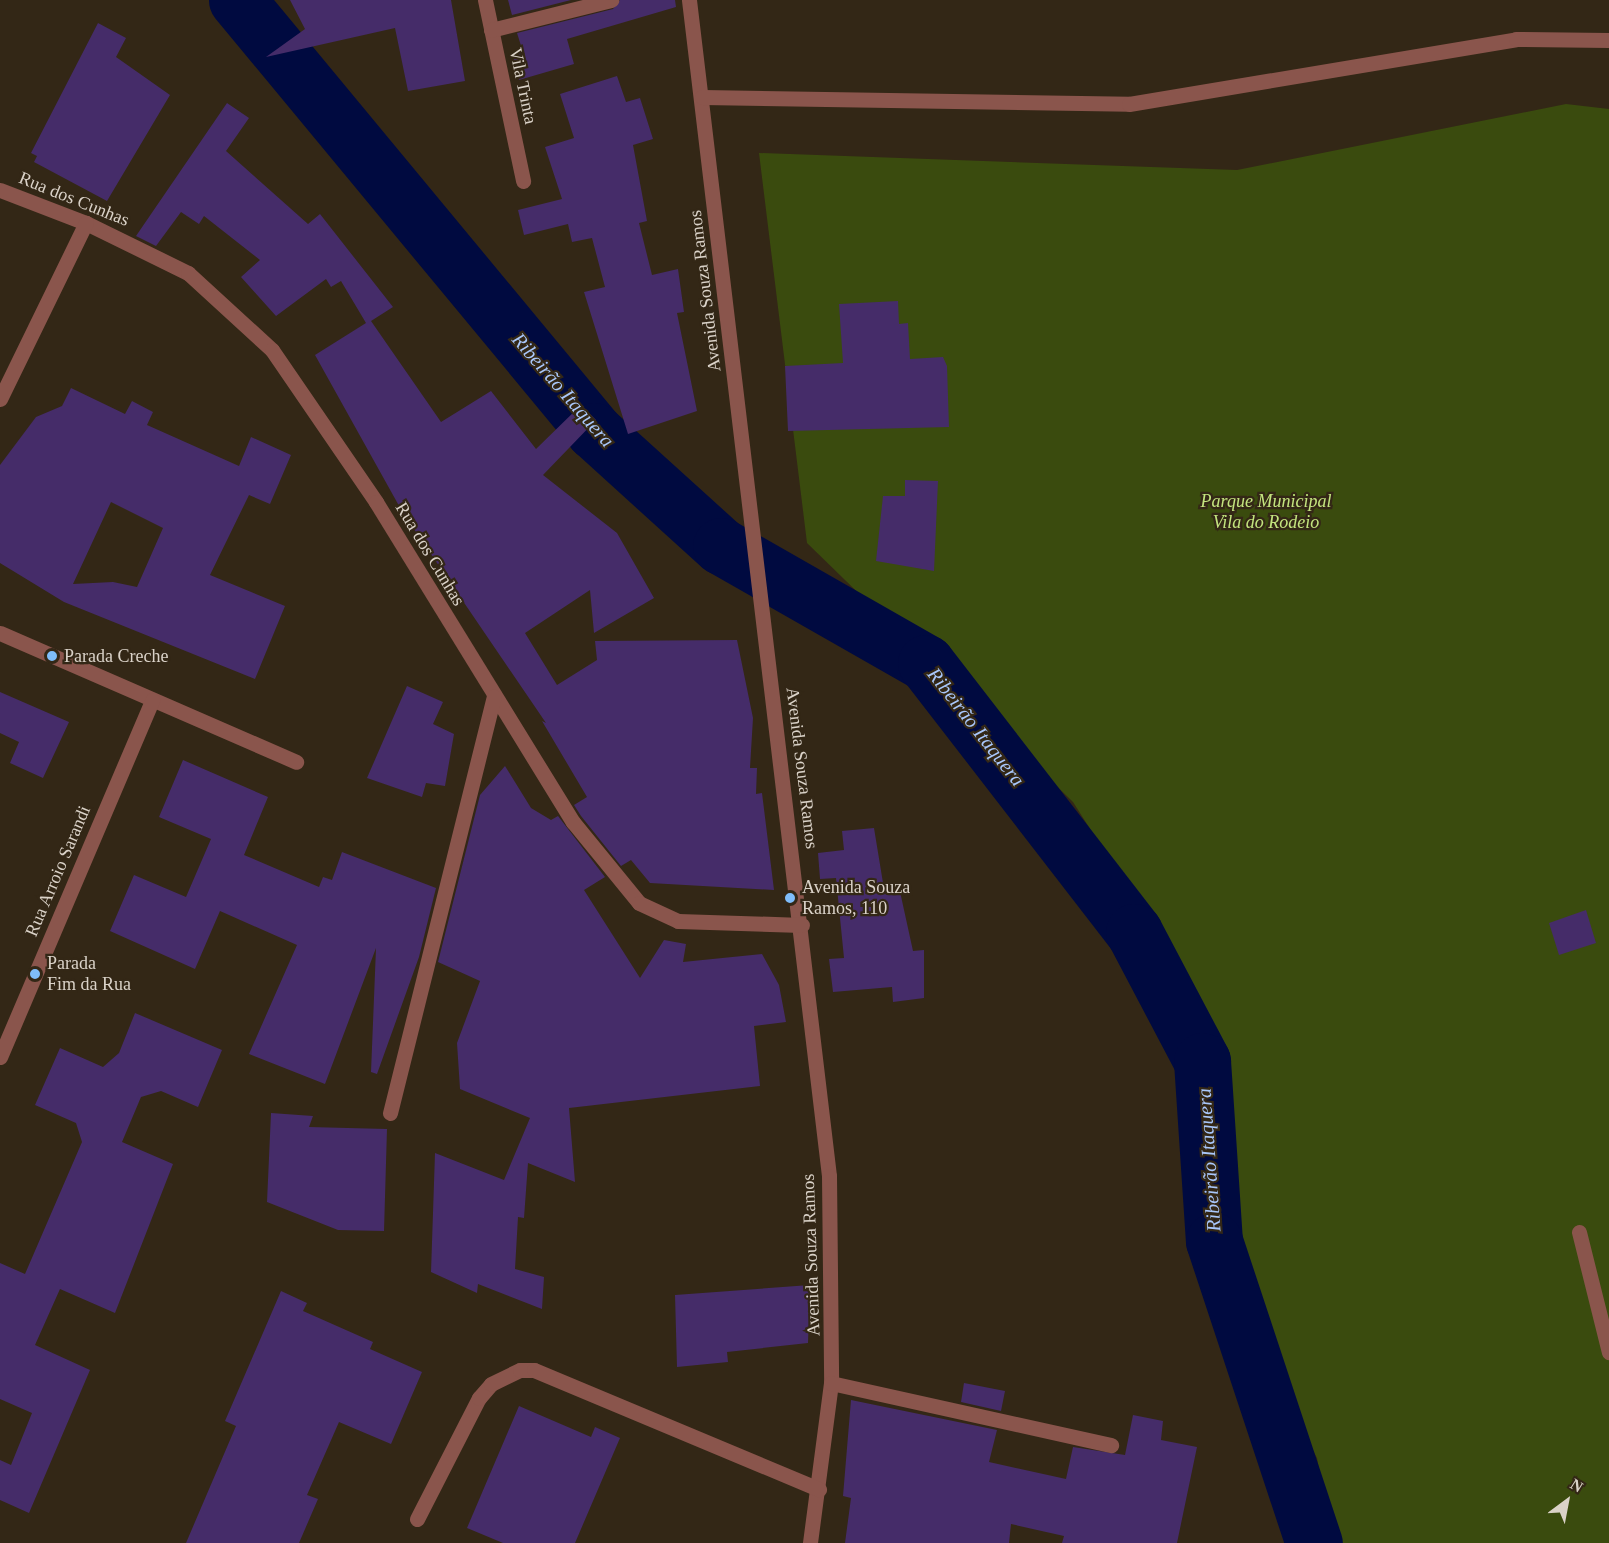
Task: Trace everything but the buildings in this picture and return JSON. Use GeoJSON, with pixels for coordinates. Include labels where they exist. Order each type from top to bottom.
{"type":"FeatureCollection","features":[{"type":"Feature","properties":{"kind":"street","name":"Vila Trinta"},"geometry":{"type":"LineString","coordinates":[[485,0],[523,181]]}},
{"type":"Feature","properties":{"kind":"street"},"geometry":{"type":"LineString","coordinates":[[491,30],[611,0]]}},
{"type":"Feature","properties":{"kind":"street","name":"Avenida Souza Ramos"},"geometry":{"type":"LineString","coordinates":[[689,0],[802,925],[829,1176],[831,1383],[819,1489],[810,1543]]}},
{"type":"Feature","properties":{"kind":"street"},"geometry":{"type":"LineString","coordinates":[[702,97],[1129,104],[1516,39],[1609,40]]}},
{"type":"Feature","properties":{"kind":"street","name":"Rua dos Cunhas"},"geometry":{"type":"LineString","coordinates":[[0,190],[86,223],[188,273],[272,350],[376,502],[573,822],[639,903],[678,921],[802,925]]}},
{"type":"Feature","properties":{"kind":"street"},"geometry":{"type":"LineString","coordinates":[[0,399],[86,223]]}},
{"type":"Feature","properties":{"kind":"street"},"geometry":{"type":"LineString","coordinates":[[0,633],[296,762]]}},
{"type":"Feature","properties":{"kind":"street"},"geometry":{"type":"LineString","coordinates":[[390,1113],[494,697]]}},
{"type":"Feature","properties":{"kind":"street","name":"Rua Arroio Sarandi"},"geometry":{"type":"LineString","coordinates":[[0,1057],[152,700]]}},
{"type":"Feature","properties":{"kind":"street"},"geometry":{"type":"LineString","coordinates":[[1579,1232],[1609,1352]]}},
{"type":"Feature","properties":{"kind":"street"},"geometry":{"type":"LineString","coordinates":[[417,1519],[479,1398],[491,1384],[520,1370],[534,1370],[819,1489]]}},
{"type":"Feature","properties":{"kind":"street"},"geometry":{"type":"LineString","coordinates":[[831,1383],[1111,1445]]}},
{"type":"Feature","properties":{"kind":"green space","name":"Parque Municipal Vila do Rodeio"},"geometry":{"type":"Polygon","coordinates":[[[1566,104],[1609,109],[1609,1543],[1332,1543],[1317,1458],[1246,1324],[1219,1032],[1073,802],[807,543],[759,153],[1237,170],[1566,104]]]}},
{"type":"Feature","properties":{"kind":"waterway","name":"Ribeirão Itaquera"},"geometry":{"type":"LineString","coordinates":[[237,0],[594,431],[721,546],[926,663],[1134,932],[1202,1061],[1214,1241],[1314,1543]]}},
{"type":"Feature","properties":{"kind":"place","name":"Parada Creche"},"geometry":{"type":"Point","coordinates":[52,656]}},
{"type":"Feature","properties":{"kind":"place","name":"Avenida Souza Ramos, 110"},"geometry":{"type":"Point","coordinates":[790,898]}},
{"type":"Feature","properties":{"kind":"place","name":"Parada Fim da Rua"},"geometry":{"type":"Point","coordinates":[35,974]}}]}
